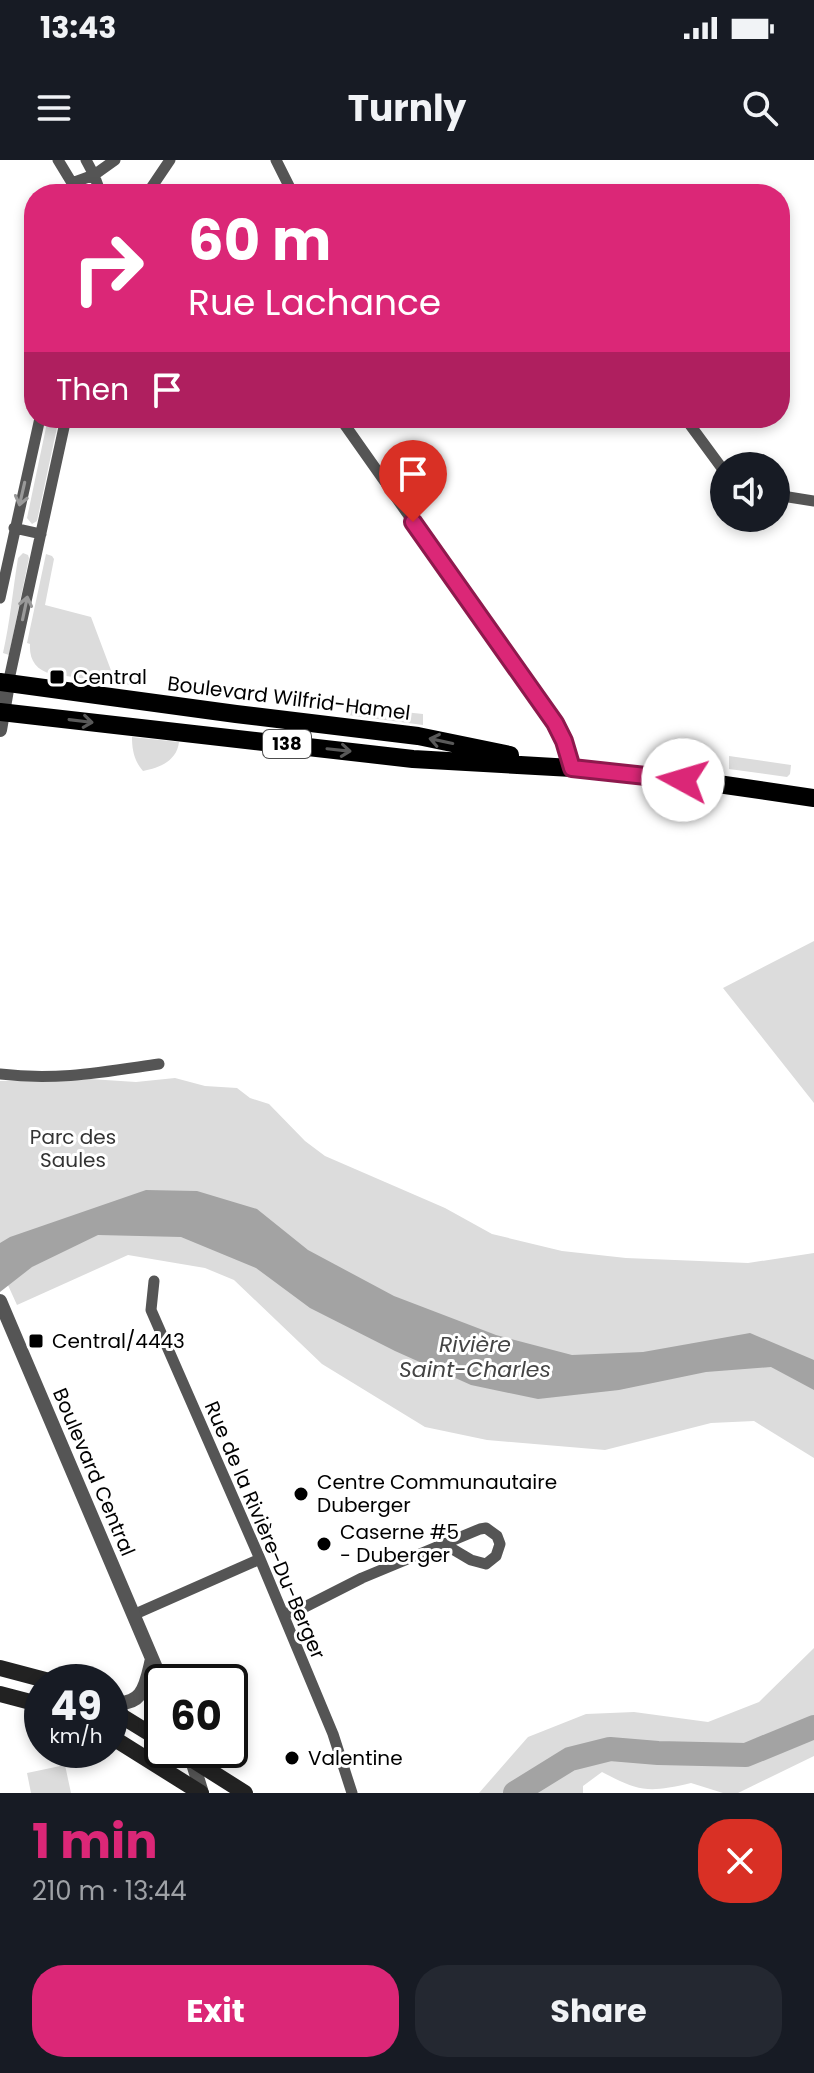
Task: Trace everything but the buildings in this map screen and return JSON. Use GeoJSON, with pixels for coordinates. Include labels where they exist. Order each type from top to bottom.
{"type":"FeatureCollection","features":[{"type":"Feature","properties":{"kind":"main road","name":"Boulevard Wilfrid-Hamel"},"geometry":{"type":"LineString","coordinates":[[4,683],[418,736],[572,768]]}},
{"type":"Feature","properties":{"kind":"main road","name":"Boulevard Wilfrid-Hamel"},"geometry":{"type":"LineString","coordinates":[[1,718],[413,759],[572,768],[814,798]]}},
{"type":"Feature","properties":{"kind":"main road"},"geometry":{"type":"LineString","coordinates":[[0,1668],[24,1674]]}},
{"type":"Feature","properties":{"kind":"main road"},"geometry":{"type":"LineString","coordinates":[[0,1694],[24,1700]]}},
{"type":"Feature","properties":{"kind":"main road"},"geometry":{"type":"LineString","coordinates":[[128,1747],[202,1793]]}},
{"type":"Feature","properties":{"kind":"main road"},"geometry":{"type":"LineString","coordinates":[[208,1768],[245,1793]]}},
{"type":"Feature","properties":{"kind":"street"},"geometry":{"type":"LineString","coordinates":[[58,160],[71,184]]}},
{"type":"Feature","properties":{"kind":"street"},"geometry":{"type":"LineString","coordinates":[[86,160],[97,184]]}},
{"type":"Feature","properties":{"kind":"street"},"geometry":{"type":"LineString","coordinates":[[79,184],[115,160]]}},
{"type":"Feature","properties":{"kind":"street"},"geometry":{"type":"LineString","coordinates":[[154,184],[170,160]]}},
{"type":"Feature","properties":{"kind":"street"},"geometry":{"type":"LineString","coordinates":[[276,160],[288,184]]}},
{"type":"Feature","properties":{"kind":"street"},"geometry":{"type":"LineString","coordinates":[[0,598],[38,428]]}},
{"type":"Feature","properties":{"kind":"street"},"geometry":{"type":"LineString","coordinates":[[1,718],[4,683],[64,428]]}},
{"type":"Feature","properties":{"kind":"street"},"geometry":{"type":"LineString","coordinates":[[347,428],[555,723],[572,768]]}},
{"type":"Feature","properties":{"kind":"street"},"geometry":{"type":"LineString","coordinates":[[692,428],[710,452]]}},
{"type":"Feature","properties":{"kind":"street"},"geometry":{"type":"LineString","coordinates":[[790,497],[814,501]]}},
{"type":"Feature","properties":{"kind":"street"},"geometry":{"type":"LineString","coordinates":[[14,528],[41,534]]}},
{"type":"Feature","properties":{"kind":"street"},"geometry":{"type":"LineString","coordinates":[[0,1074],[71,1077],[159,1064]]}},
{"type":"Feature","properties":{"kind":"street","name":"Rue de la Rivière-Du-Berger"},"geometry":{"type":"LineString","coordinates":[[154,1281],[151,1310],[333,1734],[352,1793]]}},
{"type":"Feature","properties":{"kind":"street","name":"Boulevard Central"},"geometry":{"type":"LineString","coordinates":[[0,1301],[154,1664]]}},
{"type":"Feature","properties":{"kind":"street"},"geometry":{"type":"LineString","coordinates":[[283,1614],[299,1610],[362,1578],[444,1544],[486,1528],[497,1536],[500,1544],[496,1556],[486,1564],[471,1560],[444,1544]]}},
{"type":"Feature","properties":{"kind":"street"},"geometry":{"type":"LineString","coordinates":[[133,1615],[260,1559]]}},
{"type":"Feature","properties":{"kind":"street"},"geometry":{"type":"LineString","coordinates":[[128,1701],[142,1694],[146,1688],[152,1658]]}},
{"type":"Feature","properties":{"kind":"street"},"geometry":{"type":"LineString","coordinates":[[191,1768],[202,1793]]}},
{"type":"Feature","properties":{"kind":"green space"},"geometry":{"type":"Polygon","coordinates":[[[46,428],[57,428],[37,521],[32,524],[27,518],[46,428]]]}},
{"type":"Feature","properties":{"kind":"green space"},"geometry":{"type":"Polygon","coordinates":[[[23,553],[29,558],[9,655],[3,653],[18,558],[23,553]]]}},
{"type":"Feature","properties":{"kind":"green space"},"geometry":{"type":"Polygon","coordinates":[[[46,554],[54,559],[45,605],[91,617],[112,673],[137,677],[137,686],[52,674],[35,664],[30,644],[27,643],[46,554]]]}},
{"type":"Feature","properties":{"kind":"green space"},"geometry":{"type":"Polygon","coordinates":[[[348,706],[423,714],[423,725],[348,715],[348,706]]]}},
{"type":"Feature","properties":{"kind":"green space"},"geometry":{"type":"Polygon","coordinates":[[[132,737],[179,742],[178,749],[161,766],[143,771],[134,755],[132,737]]]}},
{"type":"Feature","properties":{"kind":"green space"},"geometry":{"type":"Polygon","coordinates":[[[729,756],[791,765],[790,774],[787,777],[729,769],[729,756]]]}},
{"type":"Feature","properties":{"kind":"green space"},"geometry":{"type":"Polygon","coordinates":[[[814,941],[814,1103],[723,988],[814,941]]]}},
{"type":"Feature","properties":{"kind":"green space","name":"Parc des Saules"},"geometry":{"type":"Polygon","coordinates":[[[175,1078],[205,1086],[237,1088],[250,1098],[269,1104],[305,1141],[325,1156],[445,1208],[492,1234],[562,1251],[626,1258],[748,1263],[814,1253],[814,1364],[571,1359],[492,1339],[391,1299],[301,1250],[255,1212],[0,1248],[0,1081],[90,1079],[136,1082],[175,1078]]]}},
{"type":"Feature","properties":{"kind":"green space"},"geometry":{"type":"Polygon","coordinates":[[[97,1232],[182,1234],[257,1264],[472,1381],[772,1363],[814,1383],[814,1458],[754,1421],[711,1423],[605,1450],[487,1440],[425,1427],[322,1364],[234,1280],[205,1268],[128,1255],[17,1305],[7,1283],[30,1264],[97,1232]]]}},
{"type":"Feature","properties":{"kind":"green space"},"geometry":{"type":"Polygon","coordinates":[[[814,1648],[814,1756],[738,1793],[723,1793],[691,1783],[645,1789],[602,1772],[583,1786],[583,1793],[479,1793],[528,1737],[586,1714],[634,1712],[708,1722],[759,1702],[814,1648]]]}},
{"type":"Feature","properties":{"kind":"green space"},"geometry":{"type":"Polygon","coordinates":[[[66,1768],[71,1793],[31,1793],[27,1773],[66,1768]]]}},
{"type":"Feature","properties":{"kind":"water","name":"Rivière Saint-Charles"},"geometry":{"type":"Polygon","coordinates":[[[146,1190],[197,1191],[257,1209],[308,1250],[394,1296],[496,1335],[572,1355],[643,1352],[750,1333],[814,1360],[814,1390],[771,1367],[706,1372],[619,1390],[538,1399],[471,1385],[310,1308],[256,1268],[181,1237],[98,1235],[32,1267],[0,1292],[0,1243],[146,1190]]]}},
{"type":"Feature","properties":{"kind":"waterway"},"geometry":{"type":"LineString","coordinates":[[515,1793],[570,1759],[610,1749],[746,1755],[814,1727]]}},
{"type":"Feature","properties":{"kind":"place","name":"Central"},"geometry":{"type":"Point","coordinates":[57,677]}},
{"type":"Feature","properties":{"kind":"place","name":"Central/4443"},"geometry":{"type":"Point","coordinates":[36,1341]}},
{"type":"Feature","properties":{"kind":"place","name":"Centre Communautaire Duberger"},"geometry":{"type":"Point","coordinates":[301,1494]}},
{"type":"Feature","properties":{"kind":"place","name":"Caserne #5 - Duberger"},"geometry":{"type":"Point","coordinates":[324,1544]}},
{"type":"Feature","properties":{"kind":"place","name":"Valentine"},"geometry":{"type":"Point","coordinates":[292,1758]}},
{"type":"Feature","properties":{"kind":"route"},"geometry":{"type":"LineString","coordinates":[[413,522],[555,723],[572,768],[683,780]]}}]}
